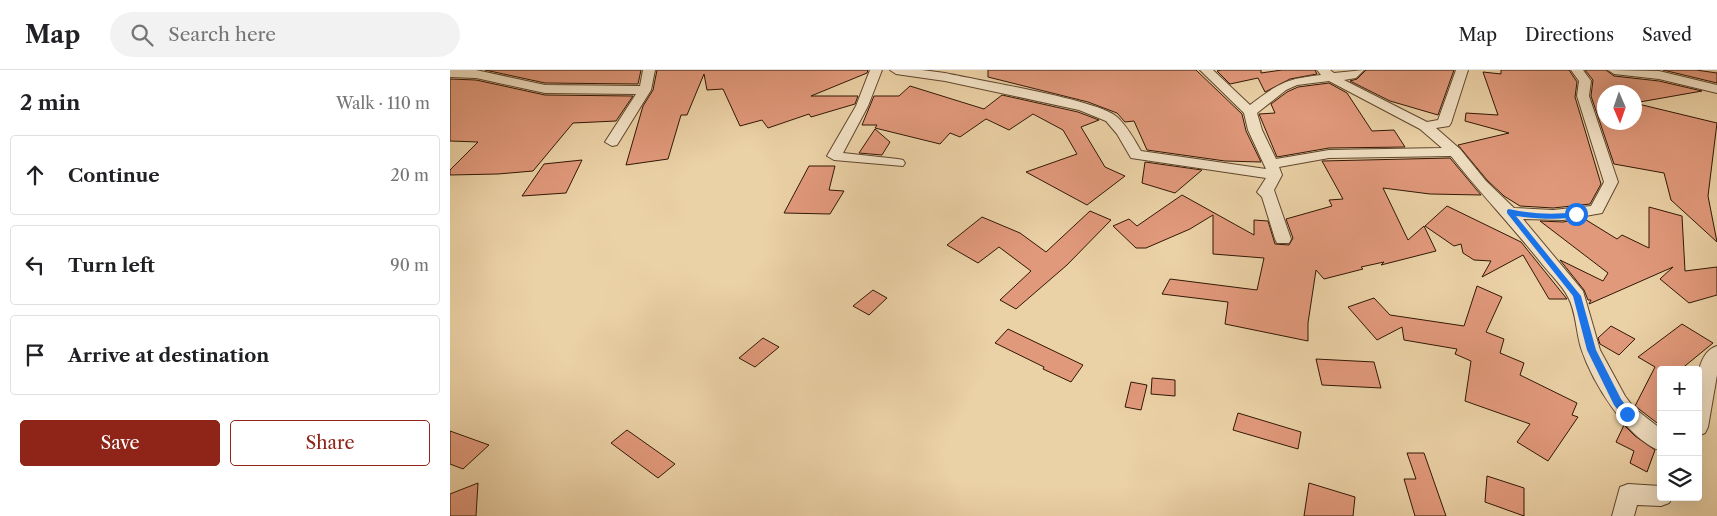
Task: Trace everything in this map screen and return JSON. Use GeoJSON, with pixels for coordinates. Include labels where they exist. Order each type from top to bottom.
{"type":"FeatureCollection","features":[{"type":"Feature","properties":{"kind":"street"},"geometry":{"type":"LineString","coordinates":[[612,142],[646,90],[649,70]]}},
{"type":"Feature","properties":{"kind":"street"},"geometry":{"type":"LineString","coordinates":[[876,70],[862,106],[834,156],[898,163]]}},
{"type":"Feature","properties":{"kind":"street"},"geometry":{"type":"LineString","coordinates":[[896,70],[945,77],[1083,107],[1111,118],[1123,132],[1136,155],[1273,169],[1329,154],[1455,152]]}},
{"type":"Feature","properties":{"kind":"street"},"geometry":{"type":"LineString","coordinates":[[1206,70],[1250,112],[1253,130],[1273,169],[1265,192],[1269,194],[1283,239]]}},
{"type":"Feature","properties":{"kind":"street"},"geometry":{"type":"LineString","coordinates":[[1250,112],[1282,87],[1294,82],[1327,74],[1352,75],[1358,70]]}},
{"type":"Feature","properties":{"kind":"street"},"geometry":{"type":"LineString","coordinates":[[1425,126],[1444,123],[1462,70]]}},
{"type":"Feature","properties":{"kind":"street"},"geometry":{"type":"LineString","coordinates":[[1509,212],[1532,216],[1547,214],[1555,217],[1597,210],[1611,182],[1583,96],[1585,81],[1577,70]]}},
{"type":"Feature","properties":{"kind":"street"},"geometry":{"type":"LineString","coordinates":[[1614,70],[1659,75],[1717,89]]}},
{"type":"Feature","properties":{"kind":"street"},"geometry":{"type":"LineString","coordinates":[[450,73],[476,74],[545,89],[646,90]]}},
{"type":"Feature","properties":{"kind":"street"},"geometry":{"type":"LineString","coordinates":[[1327,74],[1425,126],[1455,152],[1481,184],[1509,212],[1577,296],[1591,350],[1618,402],[1627,414],[1657,439]]}},
{"type":"Feature","properties":{"kind":"street"},"geometry":{"type":"LineString","coordinates":[[1701,411],[1710,360],[1717,353]]}},
{"type":"Feature","properties":{"kind":"street"},"geometry":{"type":"LineString","coordinates":[[1623,516],[1628,494],[1657,496]]}},
{"type":"Feature","properties":{"kind":"building"},"geometry":{"type":"Polygon","coordinates":[[[485,70],[641,70],[638,84],[545,83],[485,70]]]}},
{"type":"Feature","properties":{"kind":"building"},"geometry":{"type":"Polygon","coordinates":[[[657,70],[868,70],[867,73],[811,96],[858,96],[855,104],[811,117],[809,114],[768,128],[762,120],[740,126],[723,89],[707,90],[704,74],[687,115],[681,115],[668,159],[626,165],[643,106],[653,90],[657,70]]]}},
{"type":"Feature","properties":{"kind":"building"},"geometry":{"type":"Polygon","coordinates":[[[988,70],[1196,70],[1242,114],[1246,131],[1261,162],[1225,161],[1147,150],[1134,121],[1125,122],[1117,113],[1088,102],[988,77],[988,70]]]}},
{"type":"Feature","properties":{"kind":"building"},"geometry":{"type":"Polygon","coordinates":[[[1261,70],[1261,73],[1282,70],[1315,70],[1317,74],[1290,79],[1265,92],[1258,78],[1230,84],[1217,71],[1261,70]]]}},
{"type":"Feature","properties":{"kind":"building"},"geometry":{"type":"Polygon","coordinates":[[[1366,70],[1454,70],[1438,115],[1390,101],[1350,81],[1357,79],[1366,70]]]}},
{"type":"Feature","properties":{"kind":"building"},"geometry":{"type":"Polygon","coordinates":[[[1501,70],[1569,70],[1577,82],[1575,97],[1601,184],[1590,204],[1553,208],[1520,206],[1504,196],[1487,180],[1458,145],[1509,133],[1465,121],[1466,113],[1498,115],[1483,72],[1501,74],[1501,70]]]}},
{"type":"Feature","properties":{"kind":"building"},"geometry":{"type":"Polygon","coordinates":[[[1585,70],[1606,70],[1614,76],[1659,81],[1702,91],[1642,102],[1642,85],[1597,85],[1597,114],[1591,96],[1593,80],[1585,70]]]}},
{"type":"Feature","properties":{"kind":"building"},"geometry":{"type":"Polygon","coordinates":[[[1663,70],[1696,70],[1717,73],[1717,83],[1663,70]]]}},
{"type":"Feature","properties":{"kind":"building"},"geometry":{"type":"Polygon","coordinates":[[[450,79],[476,80],[545,95],[633,96],[616,121],[573,123],[533,171],[450,175],[450,170],[478,142],[450,141],[450,79]]]}},
{"type":"Feature","properties":{"kind":"building"},"geometry":{"type":"Polygon","coordinates":[[[1329,83],[1347,93],[1372,131],[1394,130],[1405,147],[1329,148],[1277,157],[1259,114],[1275,113],[1271,104],[1287,92],[1298,87],[1329,83]]]}},
{"type":"Feature","properties":{"kind":"building"},"geometry":{"type":"Polygon","coordinates":[[[910,86],[984,109],[1002,95],[1078,112],[1099,120],[1081,127],[1105,167],[1125,176],[1087,205],[1026,172],[1077,154],[1063,130],[1033,114],[1009,130],[986,119],[960,137],[950,133],[940,144],[875,128],[877,125],[862,125],[874,96],[899,96],[910,86]]]}},
{"type":"Feature","properties":{"kind":"building"},"geometry":{"type":"Polygon","coordinates":[[[1642,105],[1717,123],[1708,196],[1717,242],[1671,200],[1664,173],[1614,164],[1602,130],[1642,130],[1642,105]]]}},
{"type":"Feature","properties":{"kind":"building"},"geometry":{"type":"Polygon","coordinates":[[[875,129],[890,142],[882,155],[859,153],[875,129]]]}},
{"type":"Feature","properties":{"kind":"building"},"geometry":{"type":"Polygon","coordinates":[[[1450,158],[1481,195],[1430,194],[1383,188],[1408,240],[1424,226],[1436,251],[1381,265],[1384,262],[1361,267],[1363,269],[1324,279],[1316,270],[1308,323],[1308,341],[1225,324],[1228,302],[1162,294],[1170,279],[1257,290],[1264,258],[1213,254],[1213,215],[1190,229],[1146,248],[1136,248],[1113,226],[1129,219],[1137,226],[1182,195],[1254,235],[1254,220],[1268,221],[1275,244],[1289,245],[1293,238],[1286,219],[1332,206],[1329,200],[1343,199],[1322,161],[1450,158]]]}},
{"type":"Feature","properties":{"kind":"building"},"geometry":{"type":"Polygon","coordinates":[[[582,160],[566,193],[522,196],[544,164],[582,160]]]}},
{"type":"Feature","properties":{"kind":"building"},"geometry":{"type":"Polygon","coordinates":[[[1145,162],[1202,170],[1175,193],[1142,183],[1145,162]]]}},
{"type":"Feature","properties":{"kind":"building"},"geometry":{"type":"Polygon","coordinates":[[[809,166],[835,166],[829,190],[844,191],[830,214],[784,213],[809,166]]]}},
{"type":"Feature","properties":{"kind":"building"},"geometry":{"type":"Polygon","coordinates":[[[1447,206],[1521,242],[1567,299],[1549,299],[1523,255],[1482,277],[1491,261],[1474,260],[1463,253],[1461,244],[1454,246],[1425,226],[1447,206]]]}},
{"type":"Feature","properties":{"kind":"building"},"geometry":{"type":"Polygon","coordinates":[[[1649,207],[1682,216],[1685,271],[1717,267],[1717,295],[1689,303],[1660,279],[1673,267],[1589,304],[1591,300],[1588,300],[1584,290],[1560,260],[1603,281],[1608,273],[1540,221],[1563,222],[1583,218],[1617,239],[1622,235],[1649,248],[1649,207]]]}},
{"type":"Feature","properties":{"kind":"building"},"geometry":{"type":"Polygon","coordinates":[[[1090,211],[1111,220],[1067,265],[1016,309],[1000,300],[1031,271],[999,247],[978,263],[947,245],[982,217],[1020,233],[1046,252],[1090,211]]]}},
{"type":"Feature","properties":{"kind":"building"},"geometry":{"type":"Polygon","coordinates":[[[1477,286],[1502,297],[1486,332],[1504,339],[1500,353],[1524,363],[1520,375],[1577,403],[1572,415],[1578,417],[1548,461],[1517,442],[1530,424],[1465,401],[1471,361],[1455,354],[1457,349],[1404,340],[1402,327],[1377,340],[1348,307],[1374,298],[1390,315],[1464,326],[1477,286]]]}},
{"type":"Feature","properties":{"kind":"building"},"geometry":{"type":"Polygon","coordinates":[[[873,290],[887,298],[869,315],[853,306],[873,290]]]}},
{"type":"Feature","properties":{"kind":"building"},"geometry":{"type":"Polygon","coordinates":[[[1682,324],[1713,343],[1685,366],[1657,366],[1657,423],[1635,406],[1655,367],[1638,357],[1682,324]]]}},
{"type":"Feature","properties":{"kind":"building"},"geometry":{"type":"Polygon","coordinates":[[[1611,326],[1635,339],[1619,355],[1600,344],[1598,338],[1611,326]]]}},
{"type":"Feature","properties":{"kind":"building"},"geometry":{"type":"Polygon","coordinates":[[[1008,329],[1083,365],[1071,382],[1043,369],[1044,367],[995,343],[1008,329]]]}},
{"type":"Feature","properties":{"kind":"building"},"geometry":{"type":"Polygon","coordinates":[[[763,338],[779,347],[755,367],[739,358],[763,338]]]}},
{"type":"Feature","properties":{"kind":"building"},"geometry":{"type":"Polygon","coordinates":[[[1316,359],[1374,362],[1381,388],[1322,385],[1316,359]]]}},
{"type":"Feature","properties":{"kind":"building"},"geometry":{"type":"Polygon","coordinates":[[[1152,378],[1175,380],[1175,396],[1151,394],[1152,378]]]}},
{"type":"Feature","properties":{"kind":"building"},"geometry":{"type":"Polygon","coordinates":[[[1131,382],[1147,385],[1141,410],[1125,407],[1131,382]]]}},
{"type":"Feature","properties":{"kind":"building"},"geometry":{"type":"Polygon","coordinates":[[[1238,413],[1301,432],[1298,449],[1233,430],[1238,413]]]}},
{"type":"Feature","properties":{"kind":"building"},"geometry":{"type":"Polygon","coordinates":[[[1624,425],[1635,436],[1655,450],[1647,472],[1630,463],[1634,451],[1616,442],[1624,425]]]}},
{"type":"Feature","properties":{"kind":"building"},"geometry":{"type":"Polygon","coordinates":[[[627,430],[675,464],[658,478],[611,443],[627,430]]]}},
{"type":"Feature","properties":{"kind":"building"},"geometry":{"type":"Polygon","coordinates":[[[450,431],[489,445],[463,469],[450,464],[450,431]]]}},
{"type":"Feature","properties":{"kind":"building"},"geometry":{"type":"Polygon","coordinates":[[[1407,453],[1424,453],[1446,516],[1415,516],[1404,479],[1416,479],[1407,453]]]}},
{"type":"Feature","properties":{"kind":"building"},"geometry":{"type":"Polygon","coordinates":[[[1487,476],[1524,488],[1524,516],[1485,502],[1487,476]]]}},
{"type":"Feature","properties":{"kind":"building"},"geometry":{"type":"Polygon","coordinates":[[[478,483],[476,516],[450,516],[450,494],[478,483]]]}},
{"type":"Feature","properties":{"kind":"building"},"geometry":{"type":"Polygon","coordinates":[[[1309,483],[1355,497],[1353,516],[1304,516],[1309,483]]]}},
{"type":"Feature","properties":{"kind":"route"},"geometry":{"type":"LineString","coordinates":[[1576,214],[1555,217],[1547,214],[1532,216],[1509,212],[1577,296],[1591,350],[1618,402],[1627,414]]}}]}
